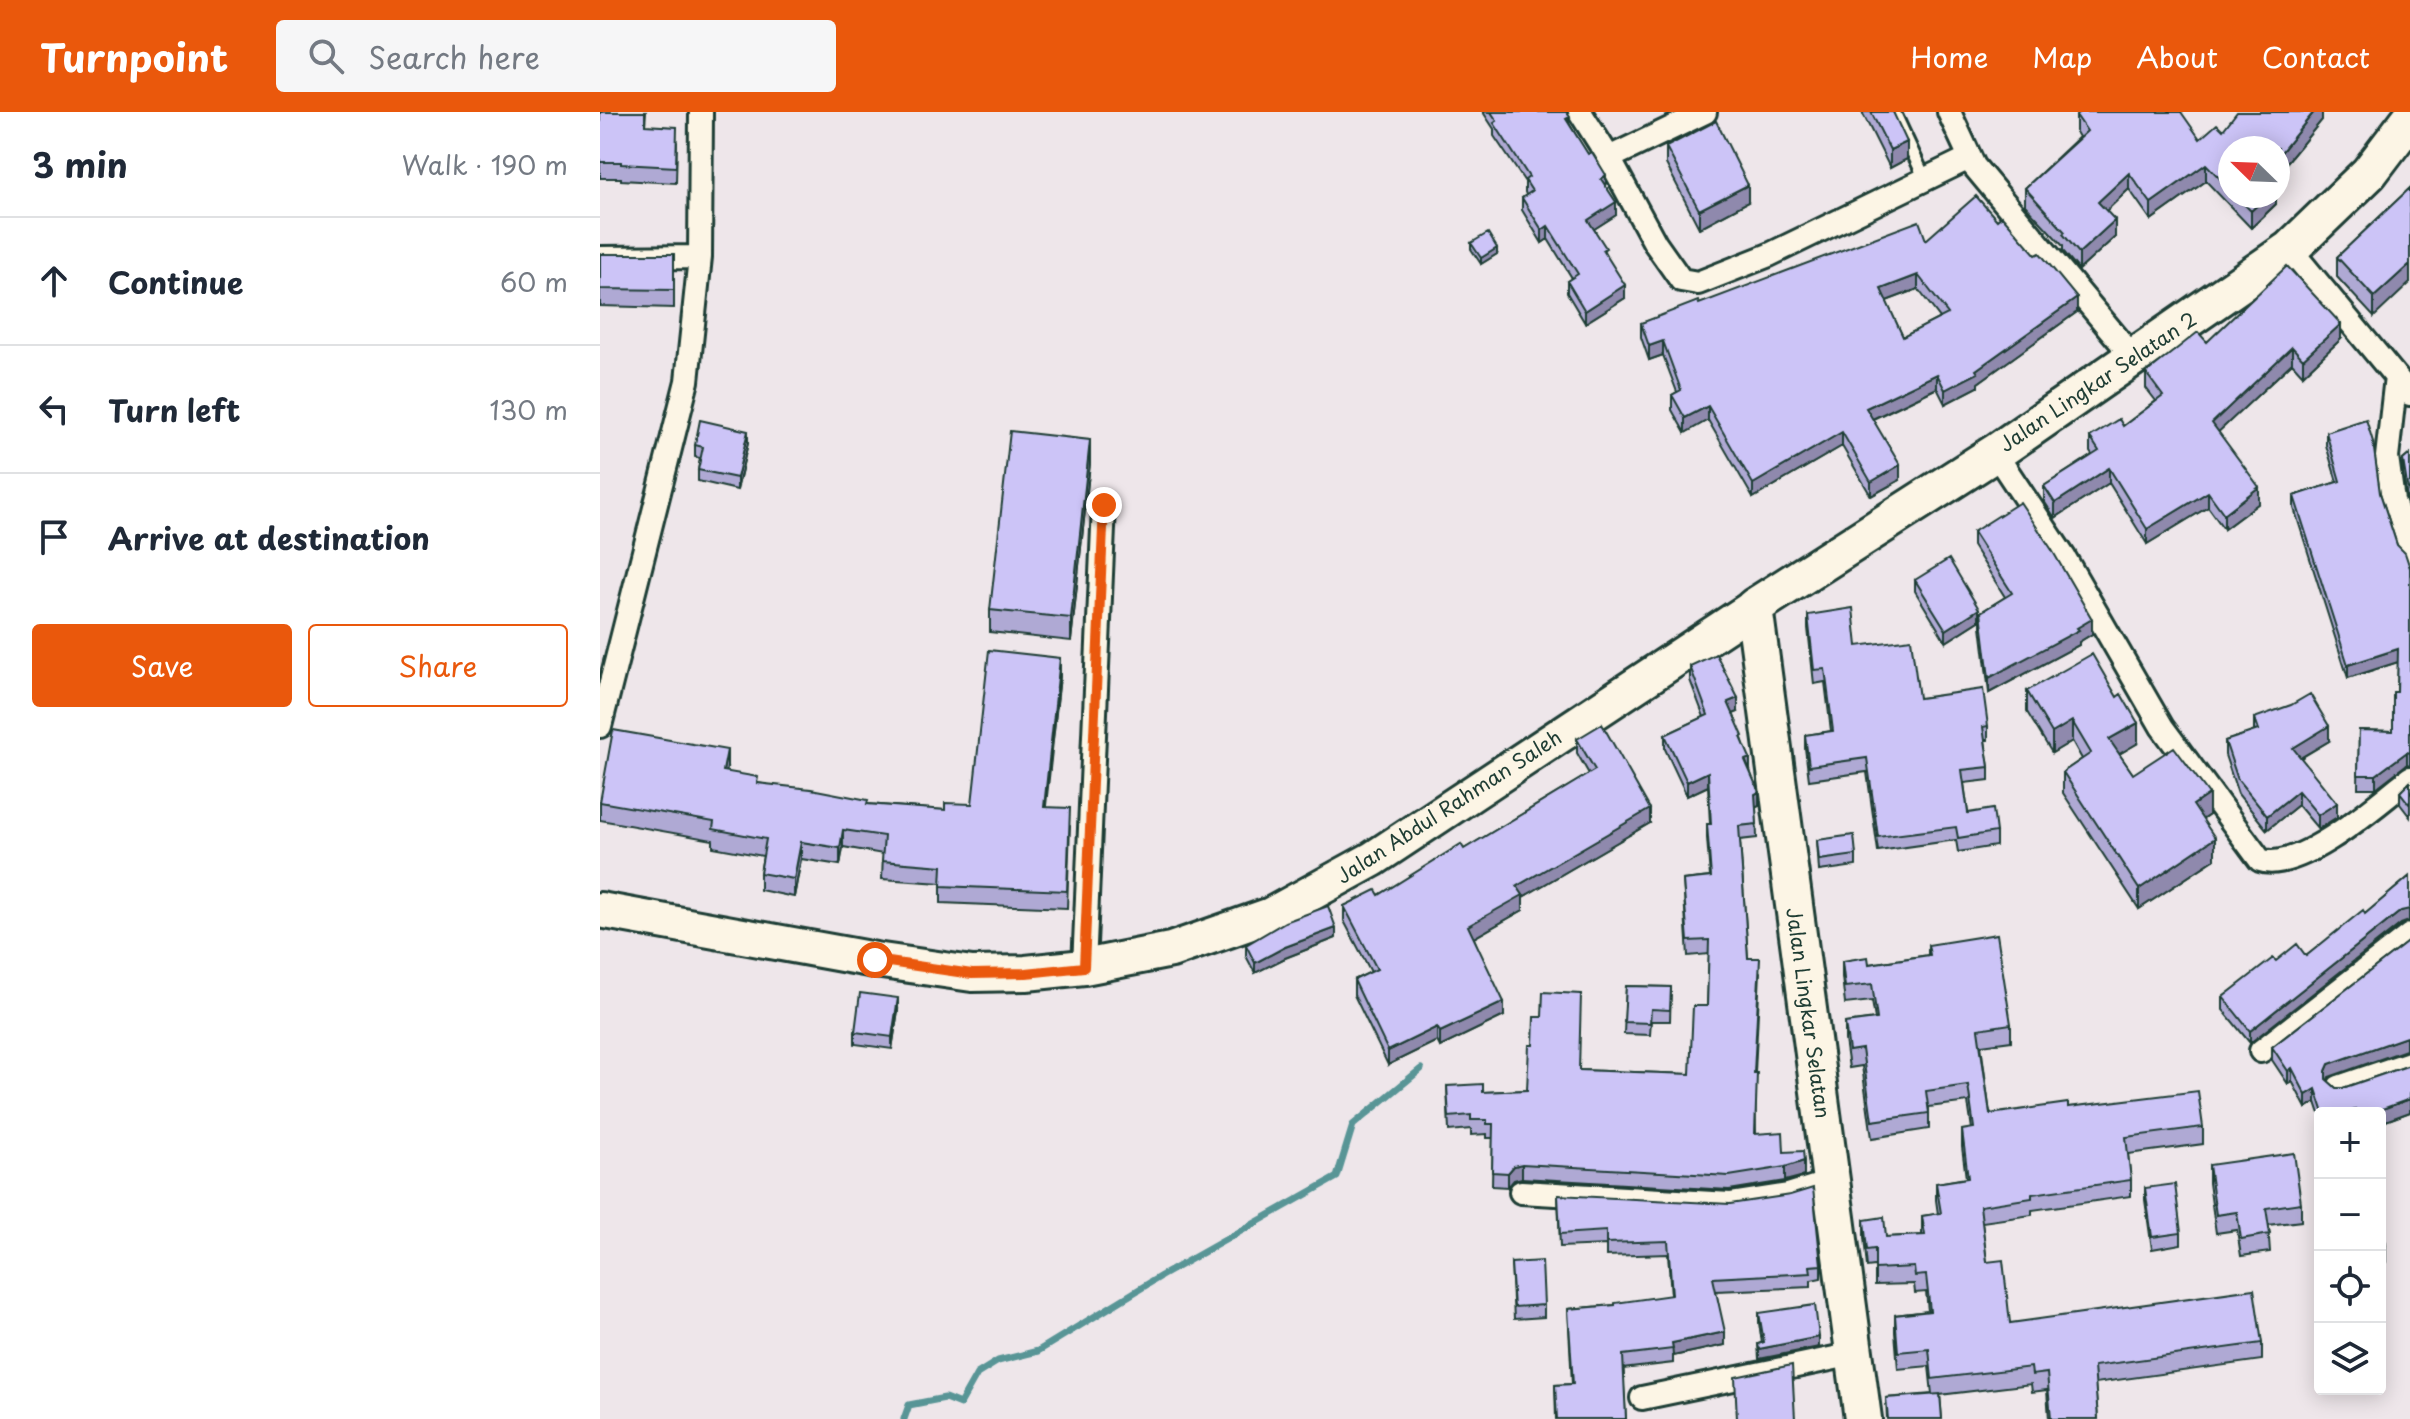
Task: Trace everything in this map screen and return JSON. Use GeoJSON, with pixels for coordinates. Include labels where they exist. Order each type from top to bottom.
{"type":"FeatureCollection","features":[{"type":"Feature","properties":{"kind":"highway","name":"Jalan Lingkar Selatan 2"},"geometry":{"type":"LineString","coordinates":[[1754,607],[1995,453],[2290,249],[2369,173],[2410,119]]}},
{"type":"Feature","properties":{"kind":"highway","name":"Jalan Lingkar Selatan"},"geometry":{"type":"LineString","coordinates":[[1754,607],[1863,1419]]}},
{"type":"Feature","properties":{"kind":"main road","name":"Jalan Abdul Rahman Saleh"},"geometry":{"type":"LineString","coordinates":[[600,910],[875,960],[972,974],[1084,967],[1171,950],[1271,915],[1373,859],[1754,607]]}},
{"type":"Feature","properties":{"kind":"street"},"geometry":{"type":"LineString","coordinates":[[600,726],[687,381],[700,257],[701,112]]}},
{"type":"Feature","properties":{"kind":"street"},"geometry":{"type":"LineString","coordinates":[[1580,112],[1655,243],[1681,280],[1687,283],[1698,283],[1769,255],[1969,158]]}},
{"type":"Feature","properties":{"kind":"street"},"geometry":{"type":"LineString","coordinates":[[1609,158],[1705,112]]}},
{"type":"Feature","properties":{"kind":"street"},"geometry":{"type":"LineString","coordinates":[[1949,112],[1969,158],[2134,358]]}},
{"type":"Feature","properties":{"kind":"street"},"geometry":{"type":"LineString","coordinates":[[2290,249],[2403,386],[2387,457],[2393,501],[2410,553]]}},
{"type":"Feature","properties":{"kind":"street"},"geometry":{"type":"LineString","coordinates":[[600,258],[700,257]]}},
{"type":"Feature","properties":{"kind":"street"},"geometry":{"type":"LineString","coordinates":[[1995,453],[2064,557],[2162,727],[2260,860],[2275,863],[2289,860],[2348,829],[2410,778]]}},
{"type":"Feature","properties":{"kind":"street"},"geometry":{"type":"LineString","coordinates":[[1084,967],[1104,505]]}},
{"type":"Feature","properties":{"kind":"street"},"geometry":{"type":"LineString","coordinates":[[2261,1051],[2410,935]]}},
{"type":"Feature","properties":{"kind":"street"},"geometry":{"type":"LineString","coordinates":[[2339,1087],[2410,1063]]}},
{"type":"Feature","properties":{"kind":"street"},"geometry":{"type":"LineString","coordinates":[[1521,1192],[1730,1204],[1788,1195],[1830,1182]]}},
{"type":"Feature","properties":{"kind":"street"},"geometry":{"type":"LineString","coordinates":[[1642,1398],[1854,1354]]}},
{"type":"Feature","properties":{"kind":"lane"},"geometry":{"type":"LineString","coordinates":[[1894,112],[1925,179]]}},
{"type":"Feature","properties":{"kind":"building"},"geometry":{"type":"Polygon","coordinates":[[[600,112],[645,112],[645,125],[677,127],[676,167],[600,162],[600,112]]]}},
{"type":"Feature","properties":{"kind":"building"},"geometry":{"type":"Polygon","coordinates":[[[1491,112],[1566,112],[1570,117],[1566,119],[1588,154],[1592,152],[1606,175],[1601,179],[1616,202],[1588,220],[1625,285],[1585,311],[1567,281],[1578,274],[1548,226],[1542,230],[1522,198],[1532,191],[1525,180],[1529,177],[1494,123],[1497,121],[1491,112]]]}},
{"type":"Feature","properties":{"kind":"building"},"geometry":{"type":"Polygon","coordinates":[[[1871,112],[1893,112],[1907,142],[1890,150],[1871,112]]]}},
{"type":"Feature","properties":{"kind":"building"},"geometry":{"type":"Polygon","coordinates":[[[2081,112],[2181,112],[2200,139],[2217,124],[2223,130],[2237,112],[2314,112],[2290,141],[2290,136],[2218,136],[2218,176],[2206,164],[2151,203],[2129,173],[2098,202],[2115,220],[2079,253],[2063,234],[2065,232],[2025,188],[2087,131],[2076,115],[2081,112]]]}},
{"type":"Feature","properties":{"kind":"building"},"geometry":{"type":"Polygon","coordinates":[[[1716,121],[1748,185],[1699,210],[1666,147],[1716,121]]]}},
{"type":"Feature","properties":{"kind":"building"},"geometry":{"type":"Polygon","coordinates":[[[2410,188],[2410,264],[2374,297],[2337,257],[2410,188]]]}},
{"type":"Feature","properties":{"kind":"building"},"geometry":{"type":"Polygon","coordinates":[[[1976,196],[1997,220],[2002,216],[2036,255],[2040,253],[2077,298],[1976,370],[1978,373],[1945,390],[1937,374],[1866,408],[1900,465],[1871,482],[1842,432],[1753,484],[1708,406],[1685,418],[1672,395],[1681,390],[1663,341],[1649,346],[1641,323],[1919,221],[1926,240],[1976,196]],[[1918,275],[1881,289],[1903,337],[1948,314],[1918,275]]]}},
{"type":"Feature","properties":{"kind":"building"},"geometry":{"type":"Polygon","coordinates":[[[1488,233],[1497,248],[1481,258],[1471,243],[1488,233]]]}},
{"type":"Feature","properties":{"kind":"building"},"geometry":{"type":"Polygon","coordinates":[[[600,254],[674,254],[674,290],[600,289],[600,254]]]}},
{"type":"Feature","properties":{"kind":"building"},"geometry":{"type":"Polygon","coordinates":[[[2287,266],[2341,324],[2303,359],[2292,347],[2212,423],[2259,487],[2224,514],[2208,492],[2147,529],[2109,468],[2055,503],[2044,486],[2099,451],[2090,437],[2119,419],[2123,426],[2163,396],[2146,373],[2198,332],[2207,342],[2287,266]]]}},
{"type":"Feature","properties":{"kind":"building"},"geometry":{"type":"Polygon","coordinates":[[[2366,419],[2373,442],[2380,493],[2397,545],[2405,553],[2410,568],[2410,753],[2407,752],[2376,775],[2358,775],[2359,730],[2393,731],[2398,649],[2348,665],[2294,496],[2340,481],[2326,432],[2366,419]]]}},
{"type":"Feature","properties":{"kind":"building"},"geometry":{"type":"Polygon","coordinates":[[[700,420],[748,431],[737,478],[698,470],[703,447],[695,445],[700,420]]]}},
{"type":"Feature","properties":{"kind":"building"},"geometry":{"type":"Polygon","coordinates":[[[1010,431],[1090,440],[1071,618],[990,610],[1010,431]]]}},
{"type":"Feature","properties":{"kind":"building"},"geometry":{"type":"Polygon","coordinates":[[[2410,454],[2410,495],[2403,460],[2410,454]]]}},
{"type":"Feature","properties":{"kind":"building"},"geometry":{"type":"Polygon","coordinates":[[[2020,502],[2092,619],[2077,628],[2079,630],[1989,678],[1981,612],[2012,593],[1973,532],[2020,502]]]}},
{"type":"Feature","properties":{"kind":"building"},"geometry":{"type":"Polygon","coordinates":[[[1949,559],[1979,609],[1946,630],[1915,580],[1949,559]]]}},
{"type":"Feature","properties":{"kind":"building"},"geometry":{"type":"Polygon","coordinates":[[[1853,608],[1857,646],[1911,639],[1919,698],[1983,689],[1988,726],[1983,727],[1989,767],[1962,770],[1968,813],[1993,809],[1996,832],[1958,838],[1956,827],[1878,837],[1867,758],[1809,766],[1805,735],[1833,731],[1825,669],[1814,670],[1808,615],[1853,608]]]}},
{"type":"Feature","properties":{"kind":"building"},"geometry":{"type":"Polygon","coordinates":[[[989,650],[1060,658],[1044,807],[1070,808],[1067,891],[941,886],[942,866],[882,861],[884,836],[843,830],[840,848],[801,842],[794,879],[760,873],[766,839],[713,829],[714,822],[600,802],[613,730],[727,750],[723,771],[758,777],[757,783],[811,789],[868,800],[867,804],[945,810],[945,803],[972,804],[989,650]]]}},
{"type":"Feature","properties":{"kind":"building"},"geometry":{"type":"Polygon","coordinates":[[[1716,654],[1738,698],[1728,702],[1743,736],[1750,758],[1745,760],[1759,792],[1755,794],[1757,824],[1739,826],[1748,958],[1760,958],[1754,1073],[1757,1073],[1755,1134],[1783,1132],[1784,1152],[1803,1151],[1804,1161],[1729,1176],[1522,1164],[1514,1166],[1508,1173],[1492,1172],[1493,1124],[1487,1124],[1487,1120],[1471,1120],[1471,1115],[1449,1117],[1447,1086],[1483,1084],[1483,1092],[1527,1090],[1529,1045],[1533,1045],[1534,1017],[1542,1017],[1543,992],[1581,994],[1579,1070],[1690,1074],[1693,1006],[1707,1006],[1709,940],[1688,941],[1683,880],[1711,877],[1707,824],[1711,824],[1708,772],[1687,782],[1665,735],[1708,715],[1690,666],[1716,654]]]}},
{"type":"Feature","properties":{"kind":"building"},"geometry":{"type":"Polygon","coordinates":[[[2092,654],[2117,697],[2121,694],[2138,723],[2109,739],[2133,774],[2174,747],[2209,794],[2193,805],[2215,838],[2139,889],[2063,772],[2091,753],[2072,721],[2052,733],[2027,691],[2092,654]]]}},
{"type":"Feature","properties":{"kind":"building"},"geometry":{"type":"Polygon","coordinates":[[[2310,694],[2329,726],[2293,748],[2337,803],[2318,815],[2298,791],[2267,816],[2238,780],[2225,741],[2258,730],[2254,718],[2291,705],[2310,694]]]}},
{"type":"Feature","properties":{"kind":"building"},"geometry":{"type":"Polygon","coordinates":[[[1602,724],[1650,809],[1517,886],[1523,895],[1468,926],[1504,1002],[1440,1032],[1437,1027],[1388,1051],[1354,980],[1377,969],[1344,906],[1376,890],[1379,895],[1461,844],[1464,849],[1595,770],[1577,739],[1602,724]]]}},
{"type":"Feature","properties":{"kind":"building"},"geometry":{"type":"Polygon","coordinates":[[[2410,782],[2410,805],[2400,792],[2410,782]]]}},
{"type":"Feature","properties":{"kind":"building"},"geometry":{"type":"Polygon","coordinates":[[[1854,835],[1856,855],[1819,860],[1817,840],[1854,835]]]}},
{"type":"Feature","properties":{"kind":"building"},"geometry":{"type":"Polygon","coordinates":[[[2410,876],[2410,909],[2401,911],[2250,1031],[2223,997],[2273,958],[2276,961],[2297,944],[2306,956],[2363,910],[2365,914],[2410,876]]]}},
{"type":"Feature","properties":{"kind":"building"},"geometry":{"type":"Polygon","coordinates":[[[1328,906],[1336,928],[1285,947],[1255,963],[1246,945],[1285,922],[1328,906]]]}},
{"type":"Feature","properties":{"kind":"building"},"geometry":{"type":"Polygon","coordinates":[[[1997,934],[2011,1024],[1978,1029],[1990,1114],[2198,1091],[2203,1127],[2126,1137],[2131,1180],[2032,1194],[2032,1198],[1980,1206],[1987,1262],[2003,1260],[2010,1323],[2254,1289],[2262,1343],[2094,1366],[2098,1419],[2051,1419],[2047,1373],[2032,1375],[2031,1367],[1932,1379],[1929,1349],[1898,1352],[1895,1315],[1930,1311],[1926,1275],[1915,1276],[1914,1267],[1875,1269],[1875,1249],[1867,1250],[1864,1220],[1884,1217],[1886,1237],[1925,1235],[1922,1216],[1941,1213],[1936,1183],[1968,1178],[1962,1130],[1974,1128],[1968,1085],[1926,1091],[1929,1113],[1872,1121],[1862,1049],[1849,1051],[1845,1023],[1877,1019],[1872,984],[1845,987],[1842,961],[1868,957],[1869,964],[1930,955],[1928,945],[1997,934]]]}},
{"type":"Feature","properties":{"kind":"building"},"geometry":{"type":"Polygon","coordinates":[[[2410,940],[2410,1038],[2329,1064],[2326,1079],[2336,1088],[2343,1088],[2410,1065],[2410,1099],[2386,1108],[2322,1107],[2316,1089],[2306,1095],[2292,1068],[2288,1071],[2272,1047],[2410,940]]]}},
{"type":"Feature","properties":{"kind":"building"},"geometry":{"type":"Polygon","coordinates":[[[1626,986],[1671,987],[1670,1010],[1651,1009],[1650,1023],[1624,1022],[1626,986]]]}},
{"type":"Feature","properties":{"kind":"building"},"geometry":{"type":"Polygon","coordinates":[[[860,993],[898,998],[892,1037],[855,1032],[860,993]]]}},
{"type":"Feature","properties":{"kind":"building"},"geometry":{"type":"Polygon","coordinates":[[[2294,1153],[2301,1203],[2266,1208],[2270,1234],[2241,1239],[2237,1212],[2216,1215],[2209,1165],[2294,1153]]]}},
{"type":"Feature","properties":{"kind":"building"},"geometry":{"type":"Polygon","coordinates":[[[2175,1184],[2181,1233],[2152,1237],[2145,1188],[2175,1184]]]}},
{"type":"Feature","properties":{"kind":"building"},"geometry":{"type":"Polygon","coordinates":[[[1813,1188],[1821,1265],[1810,1266],[1811,1273],[1713,1278],[1725,1332],[1672,1343],[1673,1349],[1623,1355],[1626,1419],[1557,1419],[1555,1385],[1573,1384],[1568,1309],[1672,1295],[1668,1241],[1606,1243],[1606,1231],[1560,1234],[1558,1195],[1730,1204],[1790,1195],[1813,1188]]]}},
{"type":"Feature","properties":{"kind":"building"},"geometry":{"type":"Polygon","coordinates":[[[1542,1261],[1544,1305],[1514,1307],[1511,1263],[1542,1261]]]}},
{"type":"Feature","properties":{"kind":"building"},"geometry":{"type":"Polygon","coordinates":[[[1815,1305],[1819,1337],[1759,1349],[1758,1344],[1764,1342],[1759,1313],[1815,1305]]]}},
{"type":"Feature","properties":{"kind":"building"},"geometry":{"type":"Polygon","coordinates":[[[1792,1365],[1795,1419],[1737,1419],[1735,1377],[1792,1365]]]}},
{"type":"Feature","properties":{"kind":"building"},"geometry":{"type":"Polygon","coordinates":[[[1940,1394],[1942,1419],[1888,1419],[1886,1398],[1940,1394]]]}},
{"type":"Feature","properties":{"kind":"waterway"},"geometry":{"type":"LineString","coordinates":[[904,1419],[909,1405],[945,1398],[960,1404],[977,1374],[998,1361],[1038,1351],[1161,1276],[1337,1177],[1353,1125],[1421,1069]]}},
{"type":"Feature","properties":{"kind":"route"},"geometry":{"type":"LineString","coordinates":[[875,960],[972,974],[1084,967],[1104,505]]}}]}
